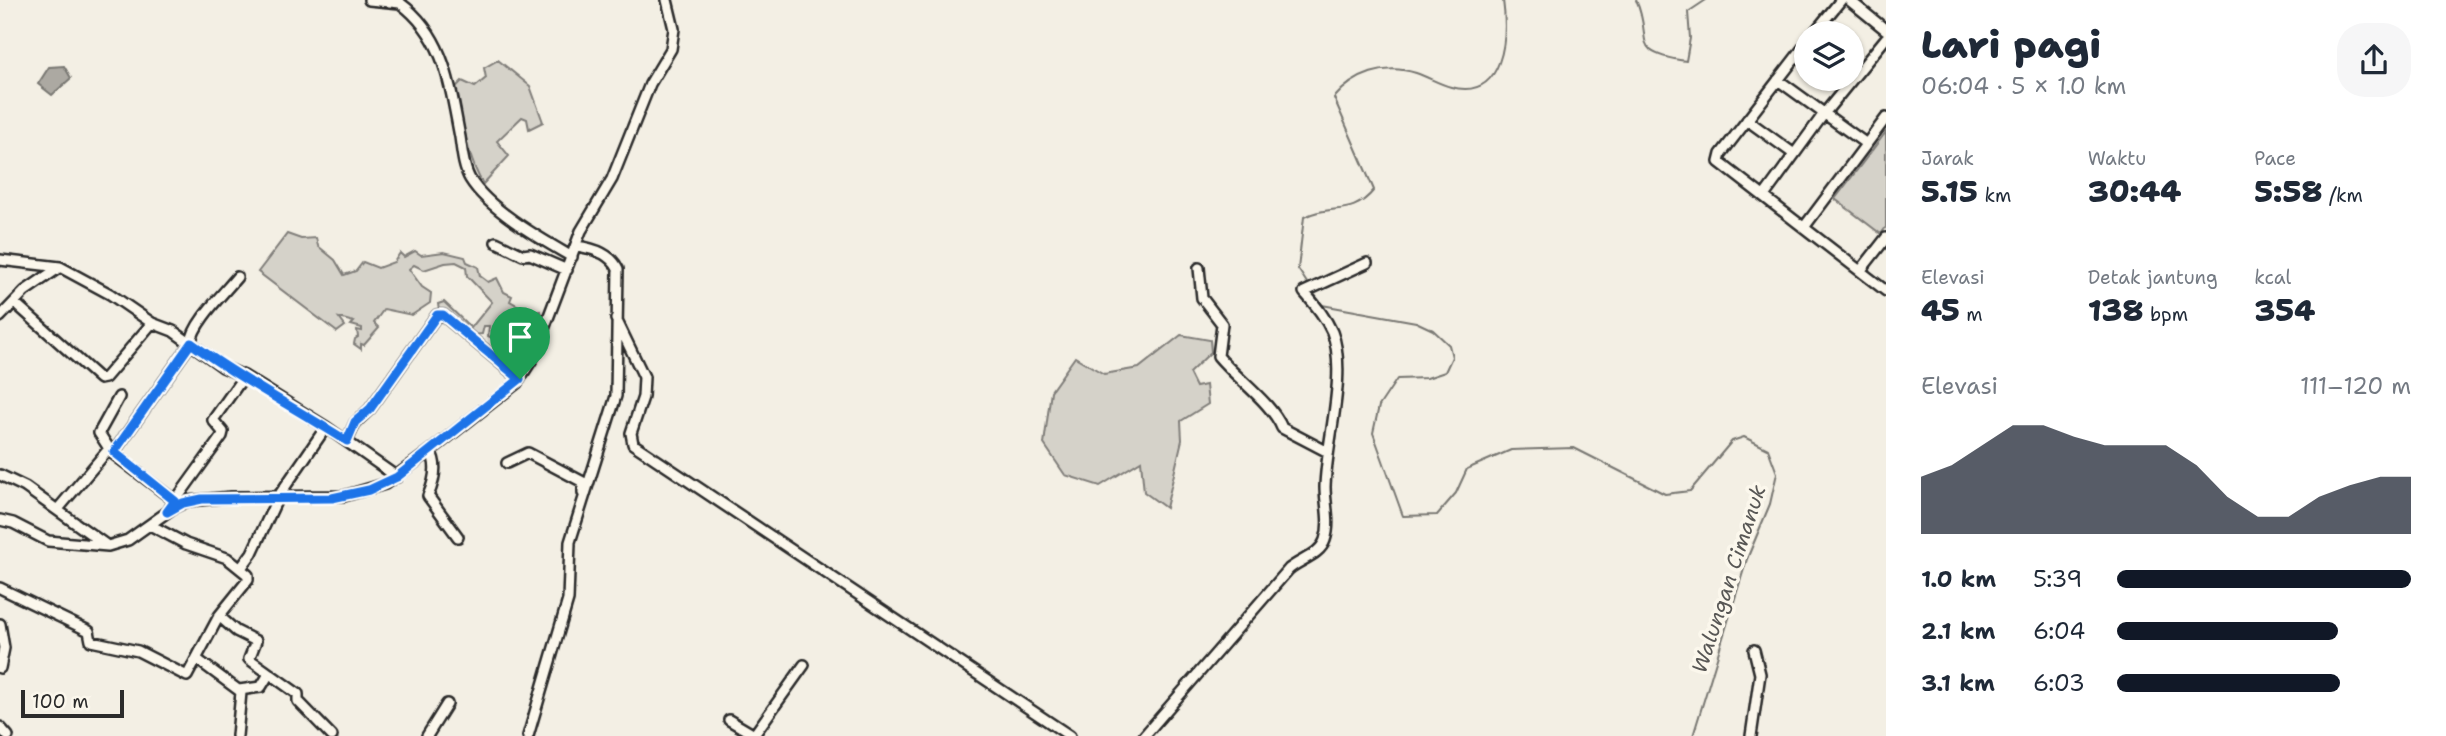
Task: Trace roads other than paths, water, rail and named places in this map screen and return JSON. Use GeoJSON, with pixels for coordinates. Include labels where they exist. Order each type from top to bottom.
{"type":"FeatureCollection","features":[{"type":"Feature","properties":{"kind":"street"},"geometry":{"type":"LineString","coordinates":[[369,0],[388,0],[405,6],[435,38],[448,74],[470,179],[486,199],[546,242],[572,257]]}},
{"type":"Feature","properties":{"kind":"street"},"geometry":{"type":"LineString","coordinates":[[0,520],[13,523],[48,541],[108,546],[128,540],[183,503],[202,499],[344,496],[369,490],[397,477],[520,379],[533,358],[581,231],[616,170],[650,83],[671,49],[674,29],[667,0]]}},
{"type":"Feature","properties":{"kind":"street"},"geometry":{"type":"LineString","coordinates":[[1824,21],[1841,0]]}},
{"type":"Feature","properties":{"kind":"street"},"geometry":{"type":"LineString","coordinates":[[1852,1],[1886,30]]}},
{"type":"Feature","properties":{"kind":"street"},"geometry":{"type":"LineString","coordinates":[[1864,61],[1886,38]]}},
{"type":"Feature","properties":{"kind":"street"},"geometry":{"type":"LineString","coordinates":[[1794,59],[1721,154],[1719,162],[1886,291]]}},
{"type":"Feature","properties":{"kind":"street"},"geometry":{"type":"LineString","coordinates":[[1778,80],[1823,115],[1866,143]]}},
{"type":"Feature","properties":{"kind":"street"},"geometry":{"type":"LineString","coordinates":[[1764,196],[1840,91]]}},
{"type":"Feature","properties":{"kind":"street"},"geometry":{"type":"LineString","coordinates":[[1805,226],[1886,118]]}},
{"type":"Feature","properties":{"kind":"street"},"geometry":{"type":"LineString","coordinates":[[1747,120],[1794,154]]}},
{"type":"Feature","properties":{"kind":"street"},"geometry":{"type":"LineString","coordinates":[[1861,270],[1886,238]]}},
{"type":"Feature","properties":{"kind":"street"},"geometry":{"type":"LineString","coordinates":[[495,242],[567,270]]}},
{"type":"Feature","properties":{"kind":"street"},"geometry":{"type":"LineString","coordinates":[[528,736],[568,600],[570,542],[616,396],[616,264],[595,250],[576,246]]}},
{"type":"Feature","properties":{"kind":"street"},"geometry":{"type":"LineString","coordinates":[[0,260],[60,267],[110,294],[152,323],[173,331],[223,367],[244,376],[326,427],[397,477]]}},
{"type":"Feature","properties":{"kind":"street"},"geometry":{"type":"LineString","coordinates":[[1144,736],[1289,569],[1322,547],[1328,529],[1325,488],[1336,398],[1333,334],[1319,308],[1304,292],[1367,263]]}},
{"type":"Feature","properties":{"kind":"street"},"geometry":{"type":"LineString","coordinates":[[0,317],[25,291],[60,267]]}},
{"type":"Feature","properties":{"kind":"street"},"geometry":{"type":"LineString","coordinates":[[1199,268],[1202,298],[1222,324],[1218,356],[1259,397],[1264,407],[1277,414],[1282,428],[1328,452]]}},
{"type":"Feature","properties":{"kind":"street"},"geometry":{"type":"LineString","coordinates":[[58,509],[112,451],[191,343],[208,311],[237,277]]}},
{"type":"Feature","properties":{"kind":"street"},"geometry":{"type":"LineString","coordinates":[[15,303],[100,379],[105,378],[152,323]]}},
{"type":"Feature","properties":{"kind":"street"},"geometry":{"type":"LineString","coordinates":[[347,441],[355,422],[370,409],[437,315],[443,315],[520,379]]}},
{"type":"Feature","properties":{"kind":"street"},"geometry":{"type":"LineString","coordinates":[[616,319],[644,376],[642,397],[631,433],[634,444],[1070,736]]}},
{"type":"Feature","properties":{"kind":"street"},"geometry":{"type":"LineString","coordinates":[[167,512],[222,436],[223,432],[213,420],[244,376]]}},
{"type":"Feature","properties":{"kind":"street"},"geometry":{"type":"LineString","coordinates":[[119,397],[99,433],[112,451],[175,501]]}},
{"type":"Feature","properties":{"kind":"street"},"geometry":{"type":"LineString","coordinates":[[241,568],[252,554],[278,498],[326,427]]}},
{"type":"Feature","properties":{"kind":"street"},"geometry":{"type":"LineString","coordinates":[[430,451],[436,460],[434,483],[428,496],[458,537]]}},
{"type":"Feature","properties":{"kind":"street"},"geometry":{"type":"LineString","coordinates":[[507,463],[528,453],[583,482],[583,502]]}},
{"type":"Feature","properties":{"kind":"street"},"geometry":{"type":"LineString","coordinates":[[0,475],[21,484],[108,546]]}},
{"type":"Feature","properties":{"kind":"street"},"geometry":{"type":"LineString","coordinates":[[0,588],[89,631],[91,641],[138,652],[187,676],[198,660],[219,616],[248,580],[241,568],[205,549],[177,541],[150,525]]}},
{"type":"Feature","properties":{"kind":"street"},"geometry":{"type":"LineString","coordinates":[[219,616],[236,631],[256,641],[249,659],[298,694],[298,701],[332,736]]}},
{"type":"Feature","properties":{"kind":"street"},"geometry":{"type":"LineString","coordinates":[[0,624],[4,641],[0,668]]}},
{"type":"Feature","properties":{"kind":"street"},"geometry":{"type":"LineString","coordinates":[[1751,736],[1760,674],[1754,650]]}},
{"type":"Feature","properties":{"kind":"street"},"geometry":{"type":"LineString","coordinates":[[198,660],[239,690],[261,687],[269,674]]}},
{"type":"Feature","properties":{"kind":"street"},"geometry":{"type":"LineString","coordinates":[[729,720],[750,734],[804,665]]}},
{"type":"Feature","properties":{"kind":"street"},"geometry":{"type":"LineString","coordinates":[[237,736],[239,690]]}},
{"type":"Feature","properties":{"kind":"street"},"geometry":{"type":"LineString","coordinates":[[427,736],[447,704]]}},
{"type":"Feature","properties":{"kind":"street"},"geometry":{"type":"LineString","coordinates":[[0,727],[8,736]]}},
{"type":"Feature","properties":{"kind":"waterway","name":"Walungan Cimanuk"},"geometry":{"type":"LineString","coordinates":[[1309,286],[1298,269],[1304,217],[1357,204],[1374,190],[1334,98],[1361,77],[1382,70],[1404,70],[1451,87],[1469,89],[1483,84],[1493,75],[1503,47],[1503,0]]}},
{"type":"Feature","properties":{"kind":"waterway","name":"Walungan Cimanuk"},"geometry":{"type":"LineString","coordinates":[[1636,0],[1649,49],[1686,61],[1690,38],[1688,12],[1706,0]]}},
{"type":"Feature","properties":{"kind":"waterway","name":"Walungan Cimanuk"},"geometry":{"type":"LineString","coordinates":[[1312,291],[1322,305],[1416,322],[1433,330],[1449,345],[1452,357],[1445,372],[1427,378],[1397,379],[1379,406],[1373,433],[1403,516],[1437,515],[1456,493],[1467,469],[1511,450],[1574,448],[1665,494],[1690,491],[1732,441],[1744,437],[1768,449],[1777,473],[1770,504],[1747,559],[1693,736]]}}]}
